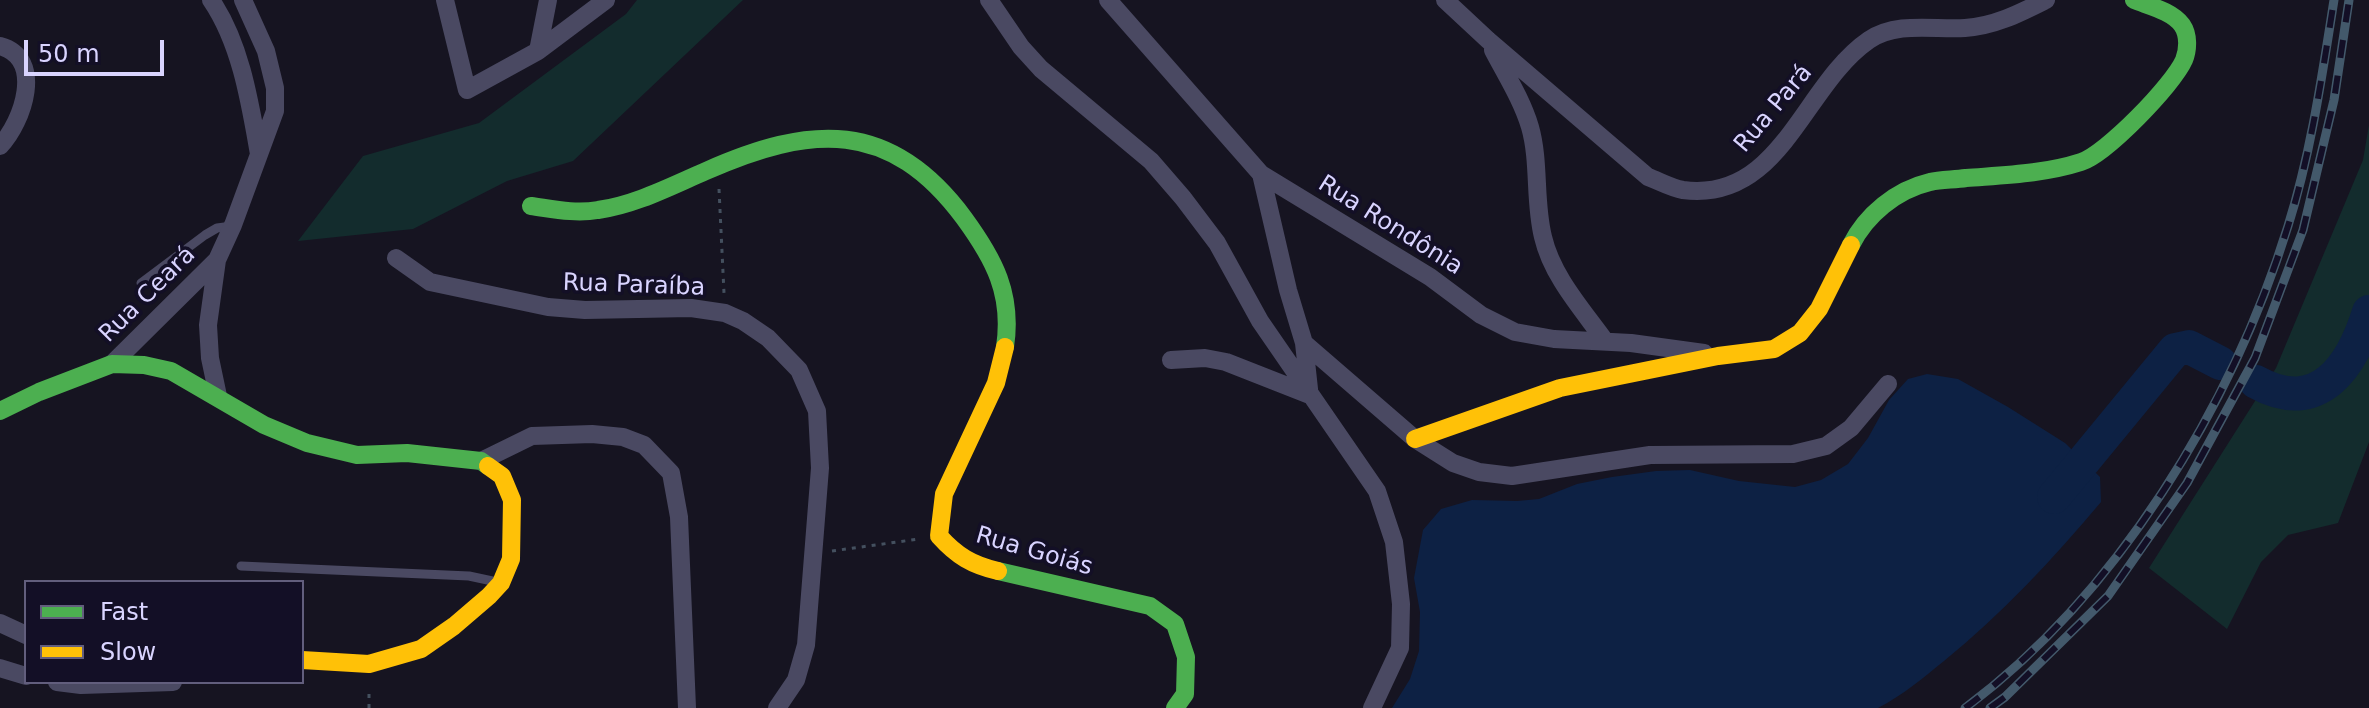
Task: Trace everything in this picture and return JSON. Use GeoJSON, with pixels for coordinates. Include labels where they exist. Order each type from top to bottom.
{"type":"FeatureCollection","features":[{"type":"Feature","properties":{"kind":"street"},"geometry":{"type":"LineString","coordinates":[[211,0],[228,31],[243,78],[260,157]]}},
{"type":"Feature","properties":{"kind":"street"},"geometry":{"type":"LineString","coordinates":[[218,396],[210,358],[208,325],[217,260],[260,157],[275,111],[275,88],[266,51],[243,0]]}},
{"type":"Feature","properties":{"kind":"street"},"geometry":{"type":"LineString","coordinates":[[445,0],[467,90],[538,51],[606,0]]}},
{"type":"Feature","properties":{"kind":"street"},"geometry":{"type":"LineString","coordinates":[[538,51],[548,0]]}},
{"type":"Feature","properties":{"kind":"street"},"geometry":{"type":"LineString","coordinates":[[989,0],[1021,47],[1041,69],[1151,161],[1183,198],[1217,243],[1260,321],[1377,491],[1394,542],[1401,604],[1400,648],[1372,708]]}},
{"type":"Feature","properties":{"kind":"street","name":"Rua Rondônia"},"geometry":{"type":"LineString","coordinates":[[1108,0],[1261,174],[1430,277],[1481,315],[1515,332],[1554,339],[1605,341],[1718,356]]}},
{"type":"Feature","properties":{"kind":"street","name":"Rua Pará"},"geometry":{"type":"LineString","coordinates":[[1445,0],[1648,177],[1680,190],[1714,191],[1738,183],[1765,165],[1846,60],[1870,38],[1892,30],[1993,24],[2046,0]]}},
{"type":"Feature","properties":{"kind":"street","name":"Rua Rondônia"},"geometry":{"type":"LineString","coordinates":[[1415,439],[1560,388],[1718,356],[1774,349],[1800,333],[1819,309],[1861,225],[1890,200],[1929,182],[2052,170],[2085,161],[2113,142],[2172,78],[2184,60],[2188,43],[2183,26],[2169,14],[2134,0]]}},
{"type":"Feature","properties":{"kind":"street"},"geometry":{"type":"LineString","coordinates":[[1488,40],[1530,128],[1543,236],[1553,263],[1566,288],[1605,341]]}},
{"type":"Feature","properties":{"kind":"street"},"geometry":{"type":"LineString","coordinates":[[0,46],[10,48],[23,62],[25,84],[24,105],[16,125],[0,146]]}},
{"type":"Feature","properties":{"kind":"street"},"geometry":{"type":"LineString","coordinates":[[531,206],[576,212],[609,208],[793,139],[818,135],[861,140],[900,155],[923,170],[953,203],[991,255],[1002,292],[1006,343],[992,395],[957,461],[943,496],[939,536]]}},
{"type":"Feature","properties":{"kind":"street"},"geometry":{"type":"LineString","coordinates":[[1261,174],[1288,290],[1304,343],[1310,395]]}},
{"type":"Feature","properties":{"kind":"street","name":"Rua Paraíba"},"geometry":{"type":"LineString","coordinates":[[396,258],[430,282],[548,307],[585,310],[691,308],[725,313],[768,338],[799,370],[817,411],[820,468],[806,645],[796,680],[777,708]]}},
{"type":"Feature","properties":{"kind":"street","name":"Rua Ceará"},"geometry":{"type":"LineString","coordinates":[[112,364],[217,260]]}},
{"type":"Feature","properties":{"kind":"street"},"geometry":{"type":"LineString","coordinates":[[1304,343],[1415,439],[1453,463],[1479,472],[1512,476],[1650,455],[1793,454],[1826,446],[1851,428],[1888,384]]}},
{"type":"Feature","properties":{"kind":"street"},"geometry":{"type":"LineString","coordinates":[[1171,360],[1205,358],[1226,362],[1310,395]]}},
{"type":"Feature","properties":{"kind":"street"},"geometry":{"type":"LineString","coordinates":[[0,411],[39,392],[112,364],[144,365],[171,371],[264,425],[307,443],[357,455],[407,453],[481,461],[502,476],[512,500],[511,559],[501,583],[454,626],[421,649],[369,664],[304,660]]}},
{"type":"Feature","properties":{"kind":"street"},"geometry":{"type":"LineString","coordinates":[[481,461],[532,436],[592,434],[623,437],[644,445],[671,473],[679,517],[687,708]]}},
{"type":"Feature","properties":{"kind":"street","name":"Rua Goiás"},"geometry":{"type":"LineString","coordinates":[[939,536],[956,555],[977,566],[1150,606],[1175,624],[1186,657],[1185,694],[1175,708]]}},
{"type":"Feature","properties":{"kind":"street"},"geometry":{"type":"LineString","coordinates":[[0,623],[24,634]]}},
{"type":"Feature","properties":{"kind":"street"},"geometry":{"type":"LineString","coordinates":[[0,668],[24,675]]}},
{"type":"Feature","properties":{"kind":"street"},"geometry":{"type":"LineString","coordinates":[[73,684],[112,684]]}},
{"type":"Feature","properties":{"kind":"lane"},"geometry":{"type":"LineString","coordinates":[[141,283],[205,235],[217,228],[233,225]]}},
{"type":"Feature","properties":{"kind":"lane"},"geometry":{"type":"LineString","coordinates":[[241,566],[469,576],[501,583]]}},
{"type":"Feature","properties":{"kind":"path"},"geometry":{"type":"LineString","coordinates":[[718,167],[725,313]]}},
{"type":"Feature","properties":{"kind":"path"},"geometry":{"type":"LineString","coordinates":[[813,554],[939,536]]}},
{"type":"Feature","properties":{"kind":"green space"},"geometry":{"type":"Polygon","coordinates":[[[637,0],[743,0],[573,161],[507,181],[413,229],[298,241],[363,156],[479,123],[626,14],[637,0]]]}},
{"type":"Feature","properties":{"kind":"green space"},"geometry":{"type":"Polygon","coordinates":[[[2369,125],[2369,442],[2338,523],[2288,535],[2261,562],[2227,629],[2149,568],[2276,368],[2363,160],[2369,125]]]}},
{"type":"Feature","properties":{"kind":"water"},"geometry":{"type":"Polygon","coordinates":[[[1927,374],[1958,379],[2065,443],[2100,477],[2101,502],[2007,605],[1944,661],[1896,698],[1878,708],[1392,708],[1410,679],[1419,651],[1420,612],[1414,578],[1423,530],[1441,509],[1472,500],[1539,499],[1577,484],[1656,471],[1690,470],[1739,481],[1795,487],[1821,480],[1848,464],[1868,438],[1889,400],[1908,379],[1927,374]]]}},
{"type":"Feature","properties":{"kind":"waterway"},"geometry":{"type":"LineString","coordinates":[[2256,382],[2278,391],[2298,393],[2315,389],[2330,380],[2353,351],[2369,312]]}},
{"type":"Feature","properties":{"kind":"waterway"},"geometry":{"type":"LineString","coordinates":[[2054,497],[2175,350],[2189,347],[2220,363]]}},
{"type":"Feature","properties":{"kind":"railway"},"geometry":{"type":"LineString","coordinates":[[1965,708],[2020,662],[2072,610],[2119,553],[2162,492],[2201,428],[2264,294],[2288,226],[2309,142],[2334,0]]}},
{"type":"Feature","properties":{"kind":"railway"},"geometry":{"type":"LineString","coordinates":[[1990,708],[2108,596],[2187,483],[2255,358],[2303,230],[2334,100],[2349,0]]}},
{"type":"Feature","properties":{"kind":"traffic: fast"},"geometry":{"type":"LineString","coordinates":[[1851,245],[1883,205],[1917,186],[1939,180],[2067,166],[2092,156],[2122,133],[2167,85],[2184,60],[2187,47],[2186,33],[2178,20],[2134,0]]}},
{"type":"Feature","properties":{"kind":"traffic: fast"},"geometry":{"type":"LineString","coordinates":[[531,206],[564,211],[612,208],[744,156],[814,139],[846,140],[877,147],[907,162],[936,185],[975,233],[999,278],[1006,310],[1005,347]]}},
{"type":"Feature","properties":{"kind":"traffic: fast"},"geometry":{"type":"LineString","coordinates":[[0,411],[39,392],[112,364],[144,365],[171,371],[264,425],[307,443],[357,455],[407,453],[481,461],[488,466]]}},
{"type":"Feature","properties":{"kind":"traffic: fast"},"geometry":{"type":"LineString","coordinates":[[998,571],[1150,606],[1175,624],[1186,657],[1185,694],[1175,708]]}},
{"type":"Feature","properties":{"kind":"traffic: slow"},"geometry":{"type":"LineString","coordinates":[[1415,439],[1560,388],[1718,356],[1774,349],[1800,333],[1819,309],[1851,245]]}},
{"type":"Feature","properties":{"kind":"traffic: slow"},"geometry":{"type":"LineString","coordinates":[[998,571],[966,559],[939,536],[944,494],[996,383],[1005,347]]}},
{"type":"Feature","properties":{"kind":"traffic: slow"},"geometry":{"type":"LineString","coordinates":[[304,660],[369,664],[421,649],[489,596],[501,583],[511,559],[512,500],[502,476],[488,466]]}}]}
